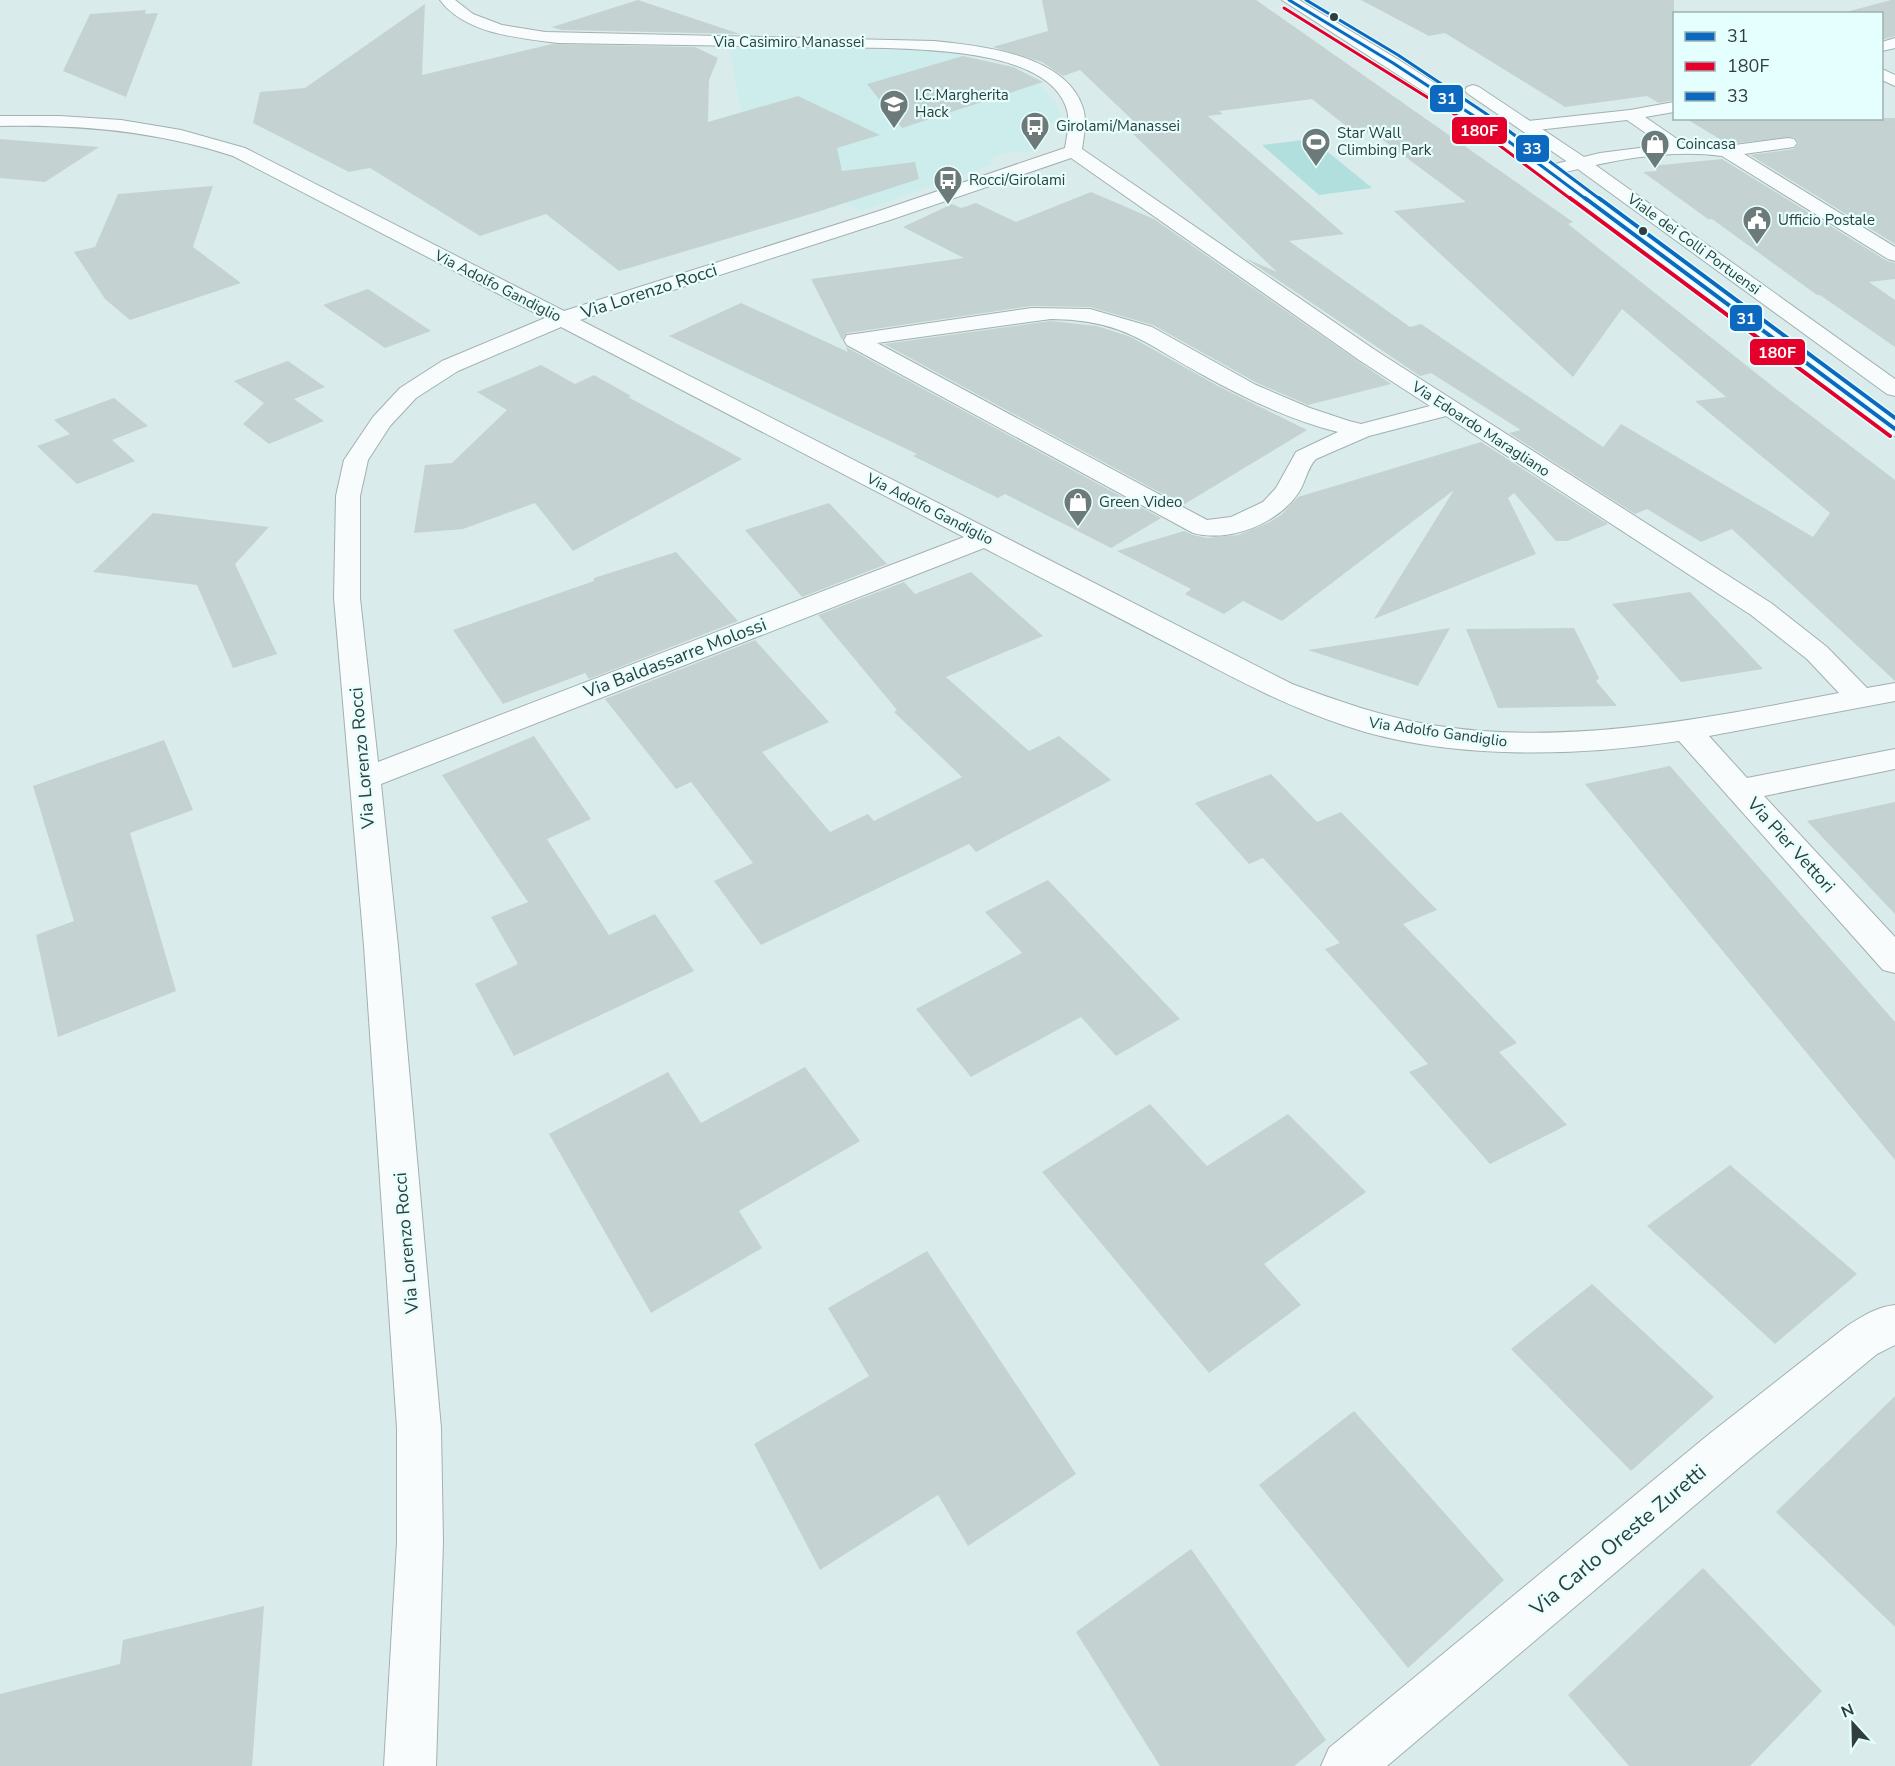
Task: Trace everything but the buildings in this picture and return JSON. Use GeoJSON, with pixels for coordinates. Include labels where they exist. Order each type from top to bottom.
{"type":"FeatureCollection","features":[{"type":"Feature","properties":{"kind":"street","name":"Via Casimiro Manassei"},"geometry":{"type":"LineString","coordinates":[[447,0],[455,9],[477,20],[514,32],[548,37],[590,40],[897,43],[950,47],[985,53],[1031,67],[1062,86],[1075,110],[1073,151]]}},
{"type":"Feature","properties":{"kind":"street","name":"Viale dei Colli Portuensi"},"geometry":{"type":"LineString","coordinates":[[1289,0],[1433,88],[1549,171],[1895,429]]}},
{"type":"Feature","properties":{"kind":"street","name":"Viale dei Colli Portuensi"},"geometry":{"type":"LineString","coordinates":[[1325,0],[1528,126],[1895,389]]}},
{"type":"Feature","properties":{"kind":"street"},"geometry":{"type":"LineString","coordinates":[[1528,126],[1630,115],[1673,107]]}},
{"type":"Feature","properties":{"kind":"street"},"geometry":{"type":"LineString","coordinates":[[1630,115],[1679,148]]}},
{"type":"Feature","properties":{"kind":"street","name":"Via Adolfo Gandiglio"},"geometry":{"type":"LineString","coordinates":[[0,122],[54,121],[116,125],[178,135],[225,147],[255,160],[1282,691],[1307,703],[1371,723],[1434,735],[1517,744],[1575,742],[1686,730],[1895,692]]}},
{"type":"Feature","properties":{"kind":"street"},"geometry":{"type":"LineString","coordinates":[[1549,171],[1600,158],[1679,148],[1697,147],[1727,151],[1788,143]]}},
{"type":"Feature","properties":{"kind":"street","name":"Via Edoardo Maragliano"},"geometry":{"type":"LineString","coordinates":[[1073,151],[1367,355],[1761,609],[1817,654],[1860,698]]}},
{"type":"Feature","properties":{"kind":"street","name":"Via Lorenzo Rocci"},"geometry":{"type":"LineString","coordinates":[[410,1766],[420,1542],[419,1428],[384,982],[347,598],[348,496],[356,460],[396,404],[427,380],[476,354],[562,319],[883,216],[1073,151]]}},
{"type":"Feature","properties":{"kind":"street"},"geometry":{"type":"LineString","coordinates":[[1727,151],[1895,255]]}},
{"type":"Feature","properties":{"kind":"street"},"geometry":{"type":"LineString","coordinates":[[1361,431],[1288,410],[1134,327],[1073,312],[1028,314],[855,340],[1202,528],[1230,526],[1271,509],[1287,492],[1301,459],[1308,454],[1361,431],[1449,408]]}},
{"type":"Feature","properties":{"kind":"street","name":"Via Baldassarre Molossi"},"geometry":{"type":"LineString","coordinates":[[364,779],[986,538]]}},
{"type":"Feature","properties":{"kind":"street","name":"Via Pier Vettori"},"geometry":{"type":"LineString","coordinates":[[1686,730],[1895,960]]}},
{"type":"Feature","properties":{"kind":"street"},"geometry":{"type":"LineString","coordinates":[[1741,790],[1895,759]]}},
{"type":"Feature","properties":{"kind":"street","name":"Via Carlo Oreste Zuretti"},"geometry":{"type":"LineString","coordinates":[[1347,1766],[1715,1458],[1844,1354],[1884,1326],[1895,1325]]}},
{"type":"Feature","properties":{"kind":"shaded area","name":"I.C.Margherita Hack"},"geometry":{"type":"Polygon","coordinates":[[[729,47],[911,50],[955,54],[1015,70],[1042,87],[1056,103],[1061,115],[1052,123],[1040,127],[1048,133],[1035,152],[1009,152],[989,159],[993,164],[861,211],[749,153],[729,47]]]}},
{"type":"Feature","properties":{"kind":"shaded area","name":"Star Wall Climbing Park"},"geometry":{"type":"Polygon","coordinates":[[[1312,139],[1372,188],[1319,195],[1262,145],[1312,139]]]}},
{"type":"Feature","properties":{"kind":"transit line","name":"31"},"geometry":{"type":"LineString","coordinates":[[1289,0],[1393,63],[1480,120],[1895,429]]}},
{"type":"Feature","properties":{"kind":"transit line","name":"33"},"geometry":{"type":"LineString","coordinates":[[1306,0],[1398,55],[1485,113],[1895,418]]}},
{"type":"Feature","properties":{"kind":"transit line","name":"180F"},"geometry":{"type":"LineString","coordinates":[[1284,8],[1475,127],[1890,436]]}},
{"type":"Feature","properties":{"kind":"place","name":"I.C.Margherita Hack"},"geometry":{"type":"Point","coordinates":[894,130]}},
{"type":"Feature","properties":{"kind":"place","name":"Girolami/Manassei"},"geometry":{"type":"Point","coordinates":[1035,152]}},
{"type":"Feature","properties":{"kind":"place","name":"Star Wall Climbing Park"},"geometry":{"type":"Point","coordinates":[1316,168]}},
{"type":"Feature","properties":{"kind":"place","name":"Coincasa"},"geometry":{"type":"Point","coordinates":[1655,170]}},
{"type":"Feature","properties":{"kind":"place","name":"Rocci/Girolami"},"geometry":{"type":"Point","coordinates":[948,206]}},
{"type":"Feature","properties":{"kind":"place","name":"Ufficio Postale"},"geometry":{"type":"Point","coordinates":[1757,246]}},
{"type":"Feature","properties":{"kind":"place","name":"Green Video"},"geometry":{"type":"Point","coordinates":[1078,528]}}]}
